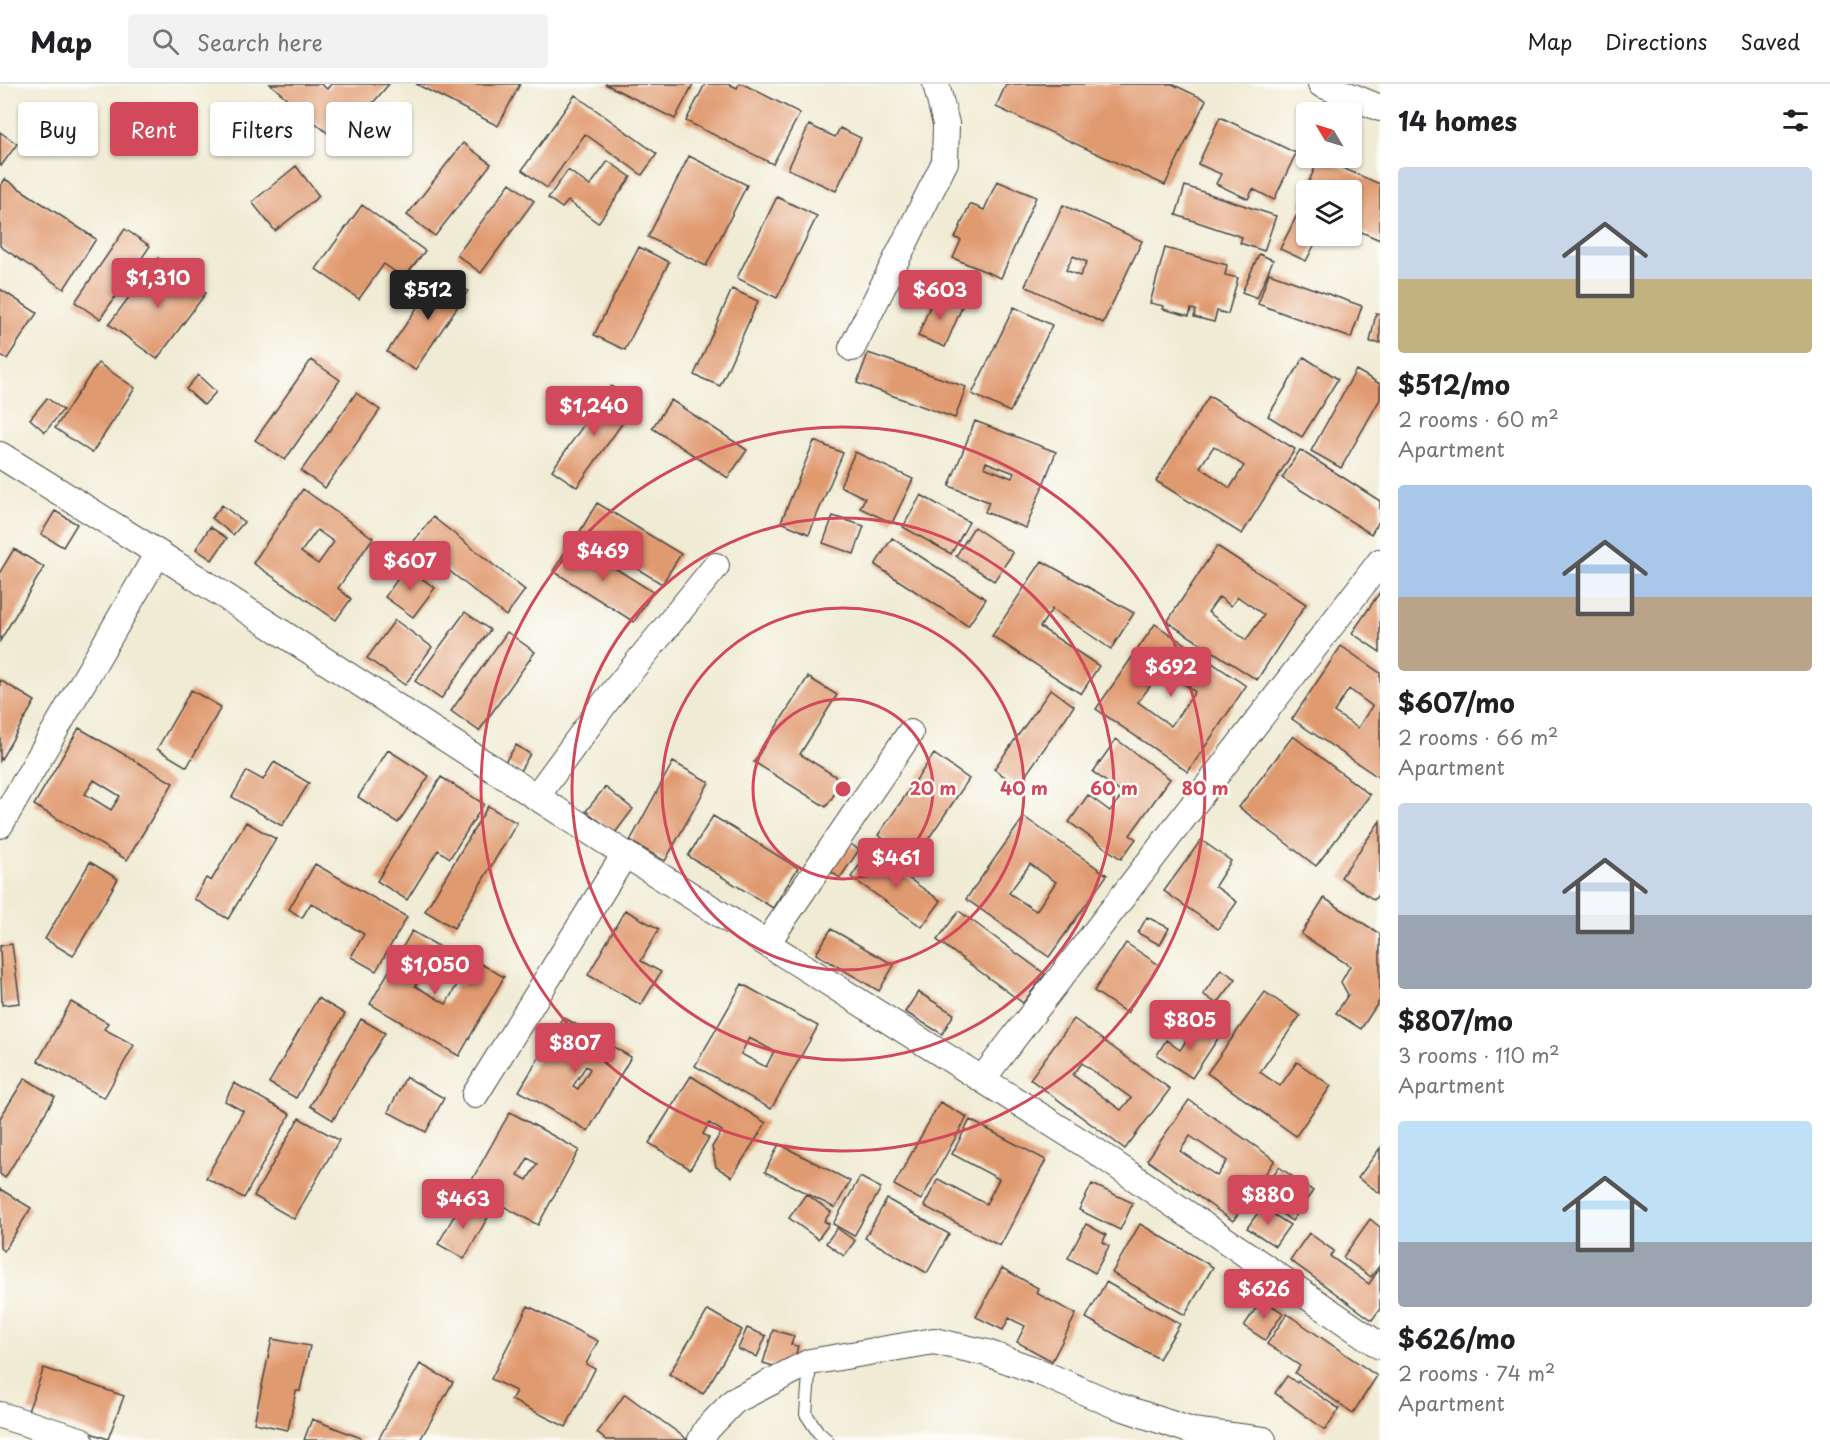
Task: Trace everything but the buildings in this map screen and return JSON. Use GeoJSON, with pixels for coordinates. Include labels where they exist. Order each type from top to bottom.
{"type":"FeatureCollection","features":[{"type":"Feature","properties":{"kind":"street"},"geometry":{"type":"LineString","coordinates":[[852,348],[945,162],[946,124],[936,84]]}},
{"type":"Feature","properties":{"kind":"street"},"geometry":{"type":"LineString","coordinates":[[1322,84],[1380,108]]}},
{"type":"Feature","properties":{"kind":"street"},"geometry":{"type":"LineString","coordinates":[[0,455],[158,553],[625,854],[983,1078],[1104,1157],[1380,1346]]}},
{"type":"Feature","properties":{"kind":"street"},"geometry":{"type":"LineString","coordinates":[[0,825],[158,553]]}},
{"type":"Feature","properties":{"kind":"street"},"geometry":{"type":"LineString","coordinates":[[983,1078],[1380,562]]}},
{"type":"Feature","properties":{"kind":"street"},"geometry":{"type":"LineString","coordinates":[[536,797],[607,700],[716,566]]}},
{"type":"Feature","properties":{"kind":"street"},"geometry":{"type":"LineString","coordinates":[[766,943],[910,733]]}},
{"type":"Feature","properties":{"kind":"street"},"geometry":{"type":"LineString","coordinates":[[475,1095],[625,854]]}},
{"type":"Feature","properties":{"kind":"street"},"geometry":{"type":"LineString","coordinates":[[701,1440],[707,1429],[734,1401],[810,1362],[934,1341],[987,1353],[1037,1371],[1115,1406],[1192,1431],[1263,1440]]}},
{"type":"Feature","properties":{"kind":"street"},"geometry":{"type":"LineString","coordinates":[[0,1415],[80,1440]]}},
{"type":"Feature","properties":{"kind":"lane"},"geometry":{"type":"LineString","coordinates":[[810,1362],[806,1414],[818,1432],[827,1440]]}}]}
